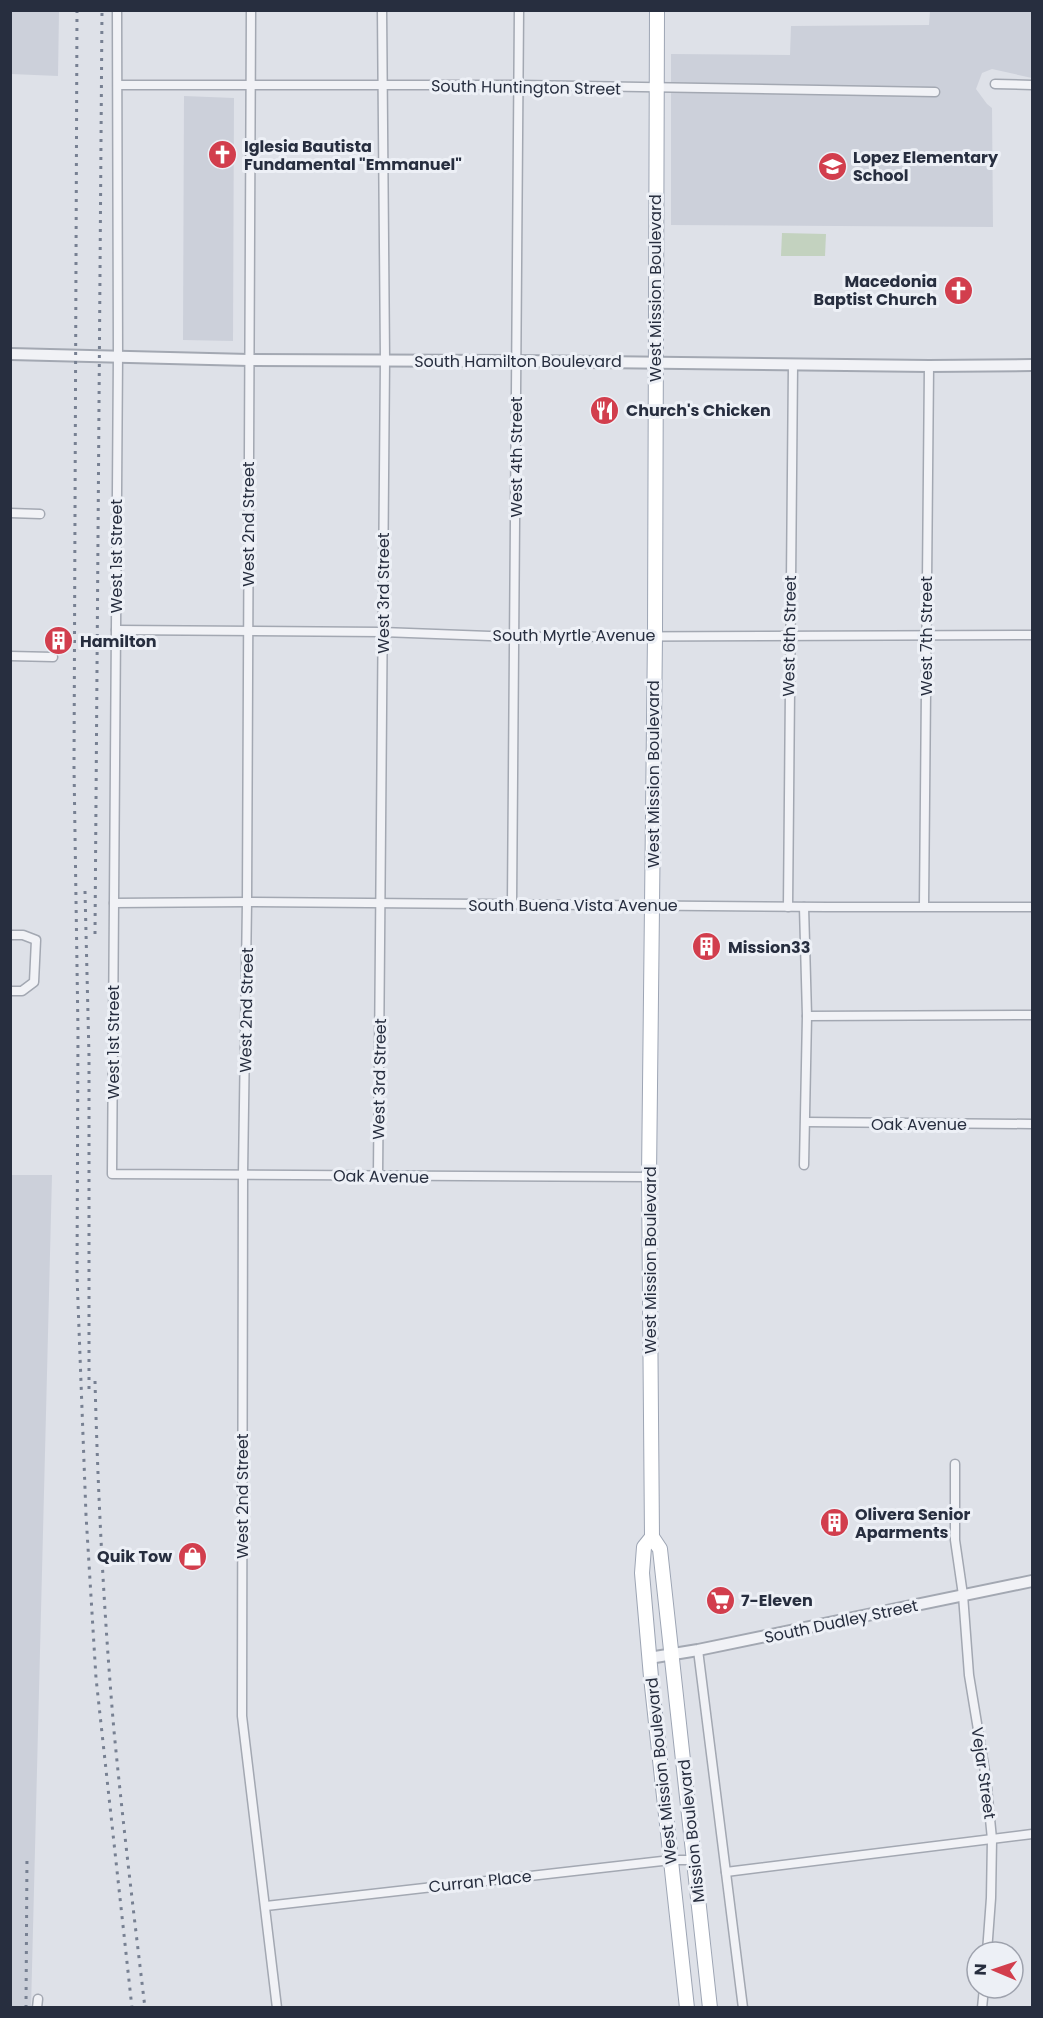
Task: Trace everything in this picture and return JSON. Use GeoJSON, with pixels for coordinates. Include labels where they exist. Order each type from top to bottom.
{"type":"FeatureCollection","features":[{"type":"Feature","properties":{"kind":"main road","name":"West Mission Boulevard"},"geometry":{"type":"LineString","coordinates":[[657,10],[654,362],[655,635],[649,1177],[652,1537],[660,1549],[671,1654]]}},
{"type":"Feature","properties":{"kind":"main road","name":"West Mission Boulevard"},"geometry":{"type":"LineString","coordinates":[[652,1537],[644,1547],[642,1573],[649,1658],[687,2007]]}},
{"type":"Feature","properties":{"kind":"main road","name":"Mission Boulevard"},"geometry":{"type":"LineString","coordinates":[[671,1654],[710,2007]]}},
{"type":"Feature","properties":{"kind":"street","name":"West 1st Street"},"geometry":{"type":"LineString","coordinates":[[112,1174],[118,355],[117,10]]}},
{"type":"Feature","properties":{"kind":"street","name":"West 2nd Street"},"geometry":{"type":"LineString","coordinates":[[251,10],[247,902],[243,1174],[242,1716],[277,2007]]}},
{"type":"Feature","properties":{"kind":"street","name":"West 3rd Street"},"geometry":{"type":"LineString","coordinates":[[378,1176],[385,360],[382,10]]}},
{"type":"Feature","properties":{"kind":"street","name":"West 4th Street"},"geometry":{"type":"LineString","coordinates":[[512,904],[519,10]]}},
{"type":"Feature","properties":{"kind":"street"},"geometry":{"type":"LineString","coordinates":[[995,84],[1032,85]]}},
{"type":"Feature","properties":{"kind":"street","name":"South Huntington Street"},"geometry":{"type":"LineString","coordinates":[[117,85],[519,85],[935,92]]}},
{"type":"Feature","properties":{"kind":"street","name":"South Hamilton Boulevard"},"geometry":{"type":"LineString","coordinates":[[10,354],[249,360],[1032,365]]}},
{"type":"Feature","properties":{"kind":"street","name":"West 6th Street"},"geometry":{"type":"LineString","coordinates":[[788,907],[793,365]]}},
{"type":"Feature","properties":{"kind":"street","name":"West 7th Street"},"geometry":{"type":"LineString","coordinates":[[924,906],[929,366]]}},
{"type":"Feature","properties":{"kind":"street"},"geometry":{"type":"LineString","coordinates":[[10,513],[40,514]]}},
{"type":"Feature","properties":{"kind":"street","name":"South Myrtle Avenue"},"geometry":{"type":"LineString","coordinates":[[116,630],[382,632],[514,637],[1032,635]]}},
{"type":"Feature","properties":{"kind":"street"},"geometry":{"type":"LineString","coordinates":[[10,656],[53,657]]}},
{"type":"Feature","properties":{"kind":"street","name":"South Buena Vista Avenue"},"geometry":{"type":"LineString","coordinates":[[114,903],[1032,907]]}},
{"type":"Feature","properties":{"kind":"street"},"geometry":{"type":"LineString","coordinates":[[804,907],[807,1016],[804,1165]]}},
{"type":"Feature","properties":{"kind":"street"},"geometry":{"type":"LineString","coordinates":[[10,935],[23,935],[36,940],[34,982],[22,991],[10,991]]}},
{"type":"Feature","properties":{"kind":"street"},"geometry":{"type":"LineString","coordinates":[[807,1016],[1032,1016]]}},
{"type":"Feature","properties":{"kind":"street","name":"Oak Avenue"},"geometry":{"type":"LineString","coordinates":[[806,1122],[1032,1124]]}},
{"type":"Feature","properties":{"kind":"street","name":"Oak Avenue"},"geometry":{"type":"LineString","coordinates":[[112,1174],[649,1177]]}},
{"type":"Feature","properties":{"kind":"street","name":"Vejar Street"},"geometry":{"type":"LineString","coordinates":[[955,1464],[955,1540],[963,1595],[969,1676],[986,1778],[992,1839],[988,1940]]}},
{"type":"Feature","properties":{"kind":"street","name":"South Dudley Street"},"geometry":{"type":"LineString","coordinates":[[649,1658],[698,1650],[1032,1581]]}},
{"type":"Feature","properties":{"kind":"street"},"geometry":{"type":"LineString","coordinates":[[698,1650],[743,2007]]}},
{"type":"Feature","properties":{"kind":"street"},"geometry":{"type":"LineString","coordinates":[[726,1872],[1032,1834]]}},
{"type":"Feature","properties":{"kind":"street","name":"Curran Place"},"geometry":{"type":"LineString","coordinates":[[266,1906],[671,1860],[694,1860]]}},
{"type":"Feature","properties":{"kind":"shaded area"},"geometry":{"type":"Polygon","coordinates":[[[11,10],[59,11],[58,76],[11,74],[11,10]]]}},
{"type":"Feature","properties":{"kind":"shaded area","name":"Lopez Elementary School"},"geometry":{"type":"Polygon","coordinates":[[[930,11],[1032,11],[1032,78],[992,69],[982,73],[976,89],[992,108],[993,227],[671,225],[671,54],[790,55],[791,26],[929,25],[930,11]]]}},
{"type":"Feature","properties":{"kind":"shaded area"},"geometry":{"type":"Polygon","coordinates":[[[184,96],[234,98],[233,341],[183,340],[184,96]]]}},
{"type":"Feature","properties":{"kind":"shaded area"},"geometry":{"type":"Polygon","coordinates":[[[11,1175],[52,1175],[31,2008],[10,2007],[11,1175]]]}},
{"type":"Feature","properties":{"kind":"green space"},"geometry":{"type":"Polygon","coordinates":[[[782,233],[826,234],[825,256],[781,256],[782,233]]]}},
{"type":"Feature","properties":{"kind":"railway"},"geometry":{"type":"LineString","coordinates":[[77,10],[74,767],[78,1032],[77,1276],[86,1515],[96,1678],[132,2008]]}},
{"type":"Feature","properties":{"kind":"railway"},"geometry":{"type":"LineString","coordinates":[[95,934],[102,10]]}},
{"type":"Feature","properties":{"kind":"railway"},"geometry":{"type":"LineString","coordinates":[[85,891],[89,1056],[89,1392]]}},
{"type":"Feature","properties":{"kind":"railway"},"geometry":{"type":"LineString","coordinates":[[95,1381],[110,1687],[145,2008]]}},
{"type":"Feature","properties":{"kind":"railway"},"geometry":{"type":"LineString","coordinates":[[26,2008],[27,1855]]}},
{"type":"Feature","properties":{"kind":"place","name":"Iglesia Bautista Fundamental \"Emmanuel\""},"geometry":{"type":"Point","coordinates":[223,155]}},
{"type":"Feature","properties":{"kind":"place","name":"Lopez Elementary School"},"geometry":{"type":"Point","coordinates":[832,166]}},
{"type":"Feature","properties":{"kind":"place","name":"Macedonia Baptist Church"},"geometry":{"type":"Point","coordinates":[958,290]}},
{"type":"Feature","properties":{"kind":"place","name":"Church's Chicken"},"geometry":{"type":"Point","coordinates":[605,410]}},
{"type":"Feature","properties":{"kind":"place","name":"Hamilton"},"geometry":{"type":"Point","coordinates":[59,641]}},
{"type":"Feature","properties":{"kind":"place","name":"Mission33"},"geometry":{"type":"Point","coordinates":[707,947]}},
{"type":"Feature","properties":{"kind":"place","name":"Olivera Senior Aparments"},"geometry":{"type":"Point","coordinates":[834,1523]}},
{"type":"Feature","properties":{"kind":"place","name":"Quik Tow"},"geometry":{"type":"Point","coordinates":[193,1556]}},
{"type":"Feature","properties":{"kind":"place","name":"7-Eleven"},"geometry":{"type":"Point","coordinates":[720,1600]}}]}
